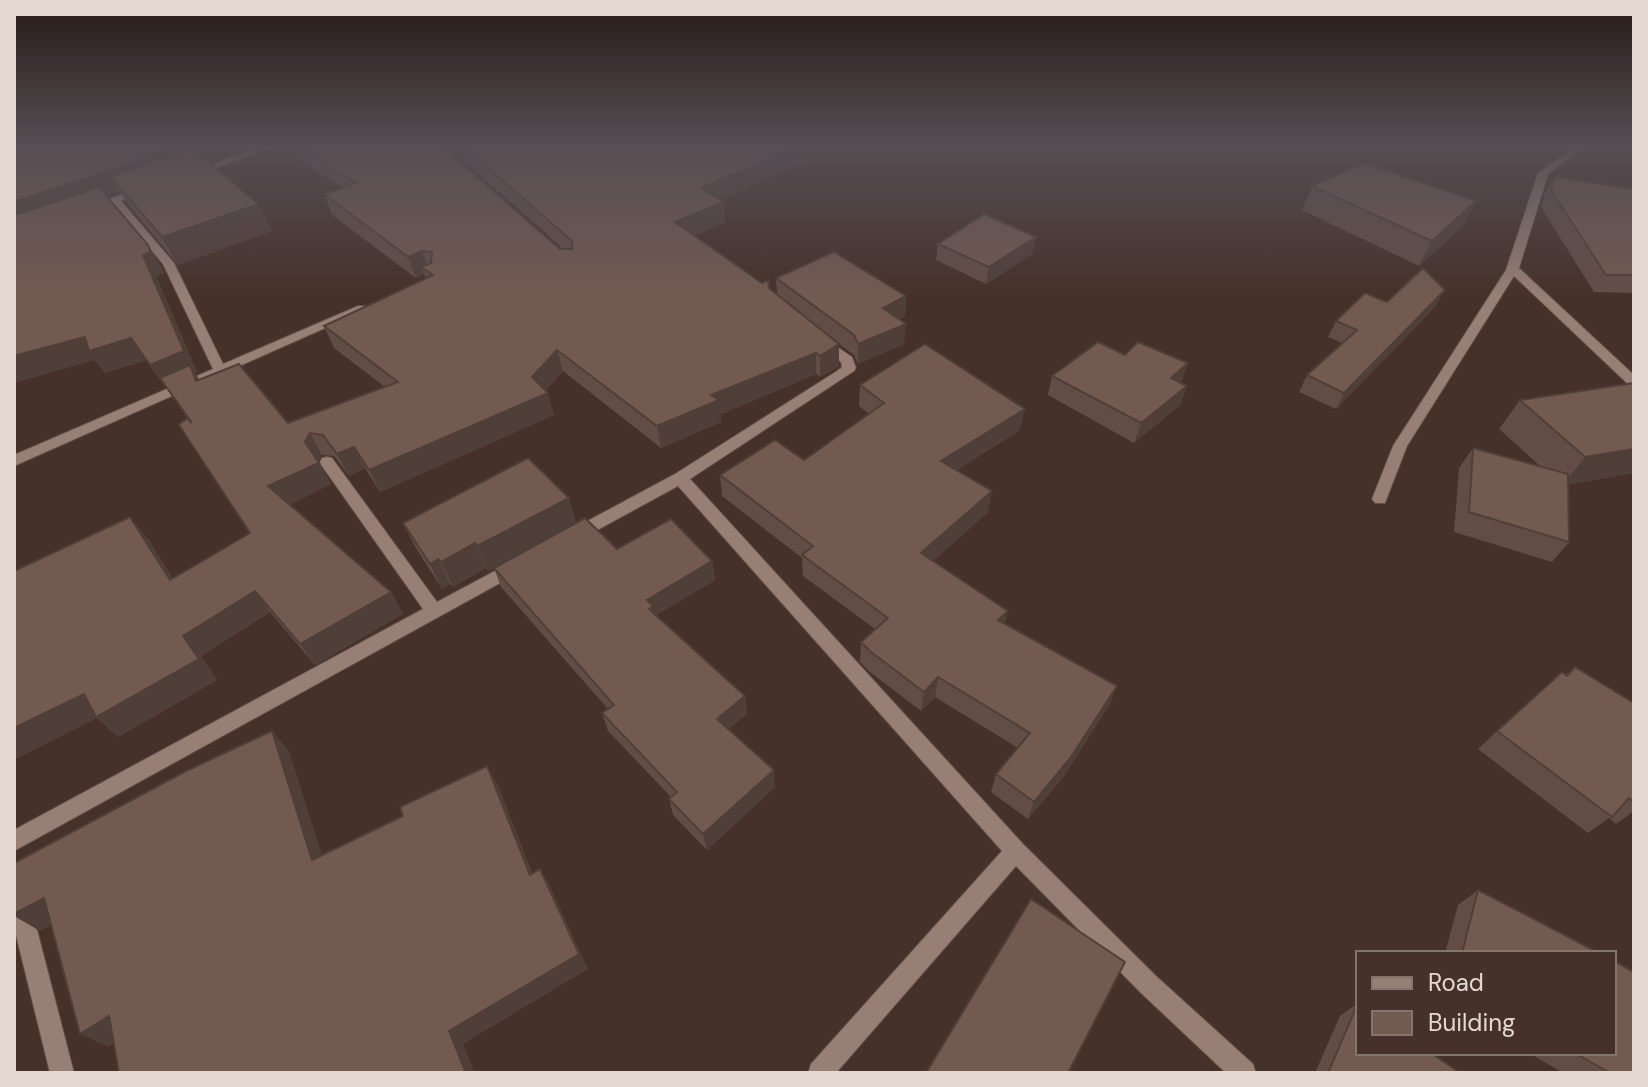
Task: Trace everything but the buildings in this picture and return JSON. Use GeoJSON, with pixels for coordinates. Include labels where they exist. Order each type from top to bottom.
{"type":"FeatureCollection","features":[{"type":"Feature","properties":{"kind":"street"},"geometry":{"type":"LineString","coordinates":[[74,213],[127,196]]}},
{"type":"Feature","properties":{"kind":"street"},"geometry":{"type":"LineString","coordinates":[[1380,499],[1400,446],[1512,268],[1536,196]]}},
{"type":"Feature","properties":{"kind":"street"},"geometry":{"type":"LineString","coordinates":[[115,200],[168,263],[220,371]]}},
{"type":"Feature","properties":{"kind":"street"},"geometry":{"type":"LineString","coordinates":[[1512,268],[1634,382]]}},
{"type":"Feature","properties":{"kind":"street"},"geometry":{"type":"LineString","coordinates":[[14,461],[377,303]]}},
{"type":"Feature","properties":{"kind":"street"},"geometry":{"type":"LineString","coordinates":[[557,544],[680,478],[849,368],[847,360],[811,332]]}},
{"type":"Feature","properties":{"kind":"street"},"geometry":{"type":"LineString","coordinates":[[327,462],[435,613]]}},
{"type":"Feature","properties":{"kind":"street"},"geometry":{"type":"LineString","coordinates":[[680,478],[1016,851],[1148,984],[1244,1073]]}},
{"type":"Feature","properties":{"kind":"street"},"geometry":{"type":"LineString","coordinates":[[14,841],[529,559]]}},
{"type":"Feature","properties":{"kind":"street"},"geometry":{"type":"LineString","coordinates":[[820,1073],[1016,851]]}},
{"type":"Feature","properties":{"kind":"street"},"geometry":{"type":"LineString","coordinates":[[14,883],[62,1073]]}}]}
